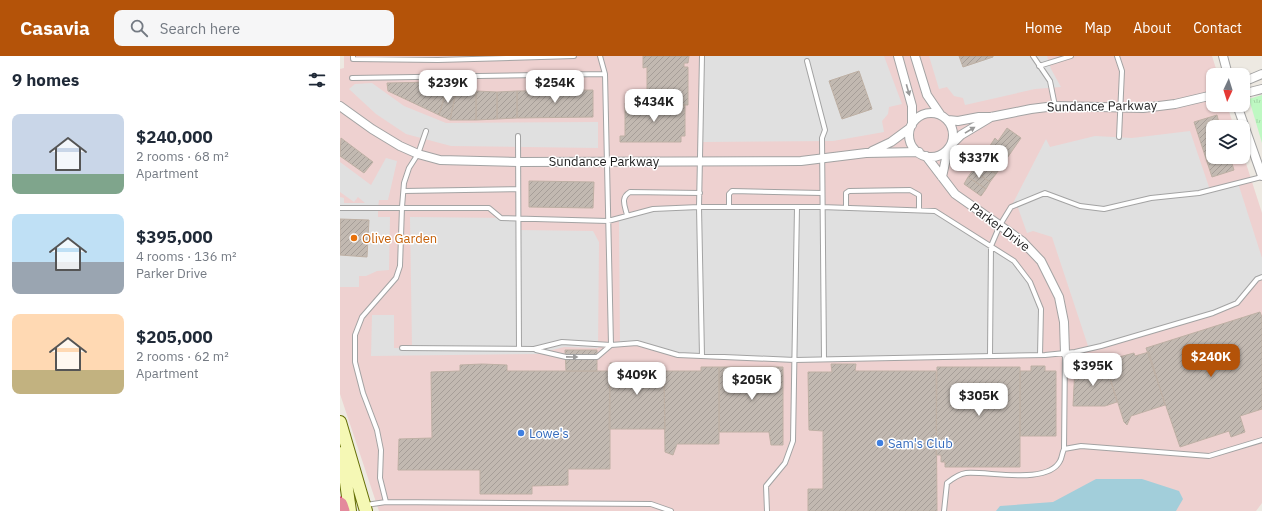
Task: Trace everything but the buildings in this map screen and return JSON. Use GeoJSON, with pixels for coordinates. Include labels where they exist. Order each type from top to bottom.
{"type":"FeatureCollection","features":[{"type":"Feature","properties":{"kind":"highway"},"geometry":{"type":"LineString","coordinates":[[340,505],[342,511]]}},
{"type":"Feature","properties":{"kind":"main road"},"geometry":{"type":"LineString","coordinates":[[340,422],[364,508]]}},
{"type":"Feature","properties":{"kind":"main road"},"geometry":{"type":"LineString","coordinates":[[340,443],[350,511]]}},
{"type":"Feature","properties":{"kind":"street"},"geometry":{"type":"LineString","coordinates":[[898,56],[912,106],[910,142],[922,154],[934,156],[941,154],[949,147]]}},
{"type":"Feature","properties":{"kind":"street"},"geometry":{"type":"LineString","coordinates":[[915,56],[927,95],[940,114],[948,120],[953,132],[942,177]]}},
{"type":"Feature","properties":{"kind":"street"},"geometry":{"type":"LineString","coordinates":[[1223,56],[1226,68]]}},
{"type":"Feature","properties":{"kind":"street"},"geometry":{"type":"LineString","coordinates":[[1250,79],[1262,74]]}},
{"type":"Feature","properties":{"kind":"street"},"geometry":{"type":"LineString","coordinates":[[1250,92],[1262,89]]}},
{"type":"Feature","properties":{"kind":"street","name":"Sundance Parkway"},"geometry":{"type":"LineString","coordinates":[[949,147],[961,135],[991,118],[1031,109],[1055,106],[1143,108],[1176,104],[1206,97]]}},
{"type":"Feature","properties":{"kind":"street","name":"Sundance Parkway"},"geometry":{"type":"LineString","coordinates":[[340,99],[354,115]]}},
{"type":"Feature","properties":{"kind":"street","name":"Sundance Parkway"},"geometry":{"type":"LineString","coordinates":[[340,106],[372,129],[418,154],[447,160],[518,162],[701,161],[822,159],[866,153],[922,154]]}},
{"type":"Feature","properties":{"kind":"street"},"geometry":{"type":"LineString","coordinates":[[911,126],[922,114],[932,112],[940,114]]}},
{"type":"Feature","properties":{"kind":"street"},"geometry":{"type":"LineString","coordinates":[[1240,112],[1262,176]]}},
{"type":"Feature","properties":{"kind":"street","name":"Sundance Parkway"},"geometry":{"type":"LineString","coordinates":[[948,120],[958,121],[979,117],[991,118]]}},
{"type":"Feature","properties":{"kind":"street","name":"Sundance Parkway"},"geometry":{"type":"LineString","coordinates":[[866,153],[891,142],[911,126]]}},
{"type":"Feature","properties":{"kind":"street","name":"Parker Drive"},"geometry":{"type":"LineString","coordinates":[[922,154],[942,177],[949,189],[1030,248],[1047,270],[1059,297],[1064,322],[1065,353]]}},
{"type":"Feature","properties":{"kind":"lane"},"geometry":{"type":"LineString","coordinates":[[353,56],[353,59],[438,60],[574,56]]}},
{"type":"Feature","properties":{"kind":"lane"},"geometry":{"type":"LineString","coordinates":[[534,349],[566,357],[597,357],[611,344],[605,74],[600,56]]}},
{"type":"Feature","properties":{"kind":"lane"},"geometry":{"type":"LineString","coordinates":[[702,56],[699,207],[702,356]]}},
{"type":"Feature","properties":{"kind":"lane"},"geometry":{"type":"LineString","coordinates":[[1033,56],[1050,80],[1055,106]]}},
{"type":"Feature","properties":{"kind":"lane"},"geometry":{"type":"LineString","coordinates":[[1039,66],[1071,56]]}},
{"type":"Feature","properties":{"kind":"lane"},"geometry":{"type":"LineString","coordinates":[[1117,56],[1122,71],[1120,137]]}},
{"type":"Feature","properties":{"kind":"lane"},"geometry":{"type":"LineString","coordinates":[[807,61],[825,130],[822,138],[821,207],[824,359]]}},
{"type":"Feature","properties":{"kind":"lane"},"geometry":{"type":"LineString","coordinates":[[352,78],[605,74]]}},
{"type":"Feature","properties":{"kind":"lane"},"geometry":{"type":"LineString","coordinates":[[386,502],[380,478],[381,450],[377,430],[363,392],[355,362],[355,335],[362,317],[396,278],[400,266],[404,191],[409,168],[418,154],[426,131]]}},
{"type":"Feature","properties":{"kind":"lane"},"geometry":{"type":"LineString","coordinates":[[518,136],[519,349]]}},
{"type":"Feature","properties":{"kind":"lane"},"geometry":{"type":"LineString","coordinates":[[990,356],[991,246],[1000,225],[1012,207],[1045,193],[1080,206],[1104,209],[1152,198],[1199,193],[1262,176]]}},
{"type":"Feature","properties":{"kind":"lane"},"geometry":{"type":"LineString","coordinates":[[404,191],[518,189]]}},
{"type":"Feature","properties":{"kind":"lane"},"geometry":{"type":"LineString","coordinates":[[846,208],[846,193],[849,191],[910,190],[919,195],[919,210]]}},
{"type":"Feature","properties":{"kind":"lane"},"geometry":{"type":"LineString","coordinates":[[729,207],[729,194],[732,191],[822,193]]}},
{"type":"Feature","properties":{"kind":"lane"},"geometry":{"type":"LineString","coordinates":[[627,215],[623,200],[625,195],[630,192],[700,193]]}},
{"type":"Feature","properties":{"kind":"lane"},"geometry":{"type":"LineString","coordinates":[[340,208],[489,208],[502,218],[608,221],[653,209],[699,207],[821,207],[935,211],[1014,261],[1032,285],[1040,309],[1040,355]]}},
{"type":"Feature","properties":{"kind":"lane"},"geometry":{"type":"LineString","coordinates":[[767,511],[766,486],[785,463],[792,441],[795,360],[797,207]]}},
{"type":"Feature","properties":{"kind":"lane"},"geometry":{"type":"LineString","coordinates":[[402,348],[534,349],[562,342],[611,344],[638,343],[678,355],[795,360],[1040,355],[1065,353],[1101,346],[1213,313],[1237,303],[1257,279],[1262,277]]}},
{"type":"Feature","properties":{"kind":"lane"},"geometry":{"type":"LineString","coordinates":[[944,511],[947,483],[965,473],[1030,475],[1046,473],[1060,462],[1064,449],[1065,353]]}},
{"type":"Feature","properties":{"kind":"lane"},"geometry":{"type":"LineString","coordinates":[[1064,449],[1081,446],[1210,456],[1262,440]]}},
{"type":"Feature","properties":{"kind":"lane"},"geometry":{"type":"LineString","coordinates":[[364,508],[386,502],[651,504],[671,511]]}},
{"type":"Feature","properties":{"kind":"shaded area"},"geometry":{"type":"Polygon","coordinates":[[[344,56],[1212,56],[1216,68],[1206,68],[1206,112],[1229,112],[1232,120],[1206,120],[1206,164],[1246,164],[1262,213],[1262,503],[1256,511],[379,511],[340,394],[340,69],[344,68],[344,56]]]}},
{"type":"Feature","properties":{"kind":"shaded area"},"geometry":{"type":"Polygon","coordinates":[[[702,56],[884,56],[902,104],[889,107],[888,114],[882,121],[884,132],[833,141],[702,142],[702,56]]]}},
{"type":"Feature","properties":{"kind":"shaded area"},"geometry":{"type":"Polygon","coordinates":[[[929,56],[1047,56],[1051,69],[1061,87],[1035,89],[965,105],[963,98],[954,96],[947,87],[939,89],[929,56]]]}},
{"type":"Feature","properties":{"kind":"shaded area"},"geometry":{"type":"Polygon","coordinates":[[[372,83],[404,106],[446,123],[598,122],[598,148],[451,146],[406,134],[376,114],[349,89],[355,84],[372,83]]]}},
{"type":"Feature","properties":{"kind":"shaded area"},"geometry":{"type":"Polygon","coordinates":[[[1190,131],[1210,190],[1238,183],[1262,258],[1262,277],[1237,303],[1089,349],[1052,237],[1033,231],[1027,233],[1017,205],[1011,207],[1046,139],[1050,147],[1095,136],[1132,138],[1190,131]]]}},
{"type":"Feature","properties":{"kind":"shaded area"},"geometry":{"type":"Polygon","coordinates":[[[386,158],[397,161],[388,200],[379,200],[378,208],[378,217],[390,217],[389,270],[377,271],[366,276],[359,276],[359,287],[340,287],[340,197],[344,198],[344,203],[365,203],[358,197],[354,202],[340,192],[340,162],[371,185],[386,158]]]}},
{"type":"Feature","properties":{"kind":"shaded area"},"geometry":{"type":"Polygon","coordinates":[[[699,207],[935,211],[1014,261],[1030,282],[1041,309],[1040,355],[795,360],[678,355],[637,343],[620,344],[619,218],[639,212],[699,207]]]}},
{"type":"Feature","properties":{"kind":"shaded area"},"geometry":{"type":"Polygon","coordinates":[[[410,217],[518,218],[519,230],[593,231],[599,242],[598,348],[564,347],[537,354],[371,356],[372,315],[394,315],[394,348],[412,348],[410,217]]]}},
{"type":"Feature","properties":{"kind":"green space"},"geometry":{"type":"Polygon","coordinates":[[[1262,95],[1262,143],[1250,102],[1250,99],[1262,95]]]}},
{"type":"Feature","properties":{"kind":"water"},"geometry":{"type":"Polygon","coordinates":[[[1096,479],[1142,479],[1179,491],[1183,499],[1176,511],[996,511],[1000,506],[1053,502],[1096,479]]]}},
{"type":"Feature","properties":{"kind":"place","name":"Olive Garden"},"geometry":{"type":"Point","coordinates":[354,238]}},
{"type":"Feature","properties":{"kind":"place","name":"Lowe's"},"geometry":{"type":"Point","coordinates":[521,433]}},
{"type":"Feature","properties":{"kind":"place","name":"Sam's Club"},"geometry":{"type":"Point","coordinates":[880,443]}}]}
